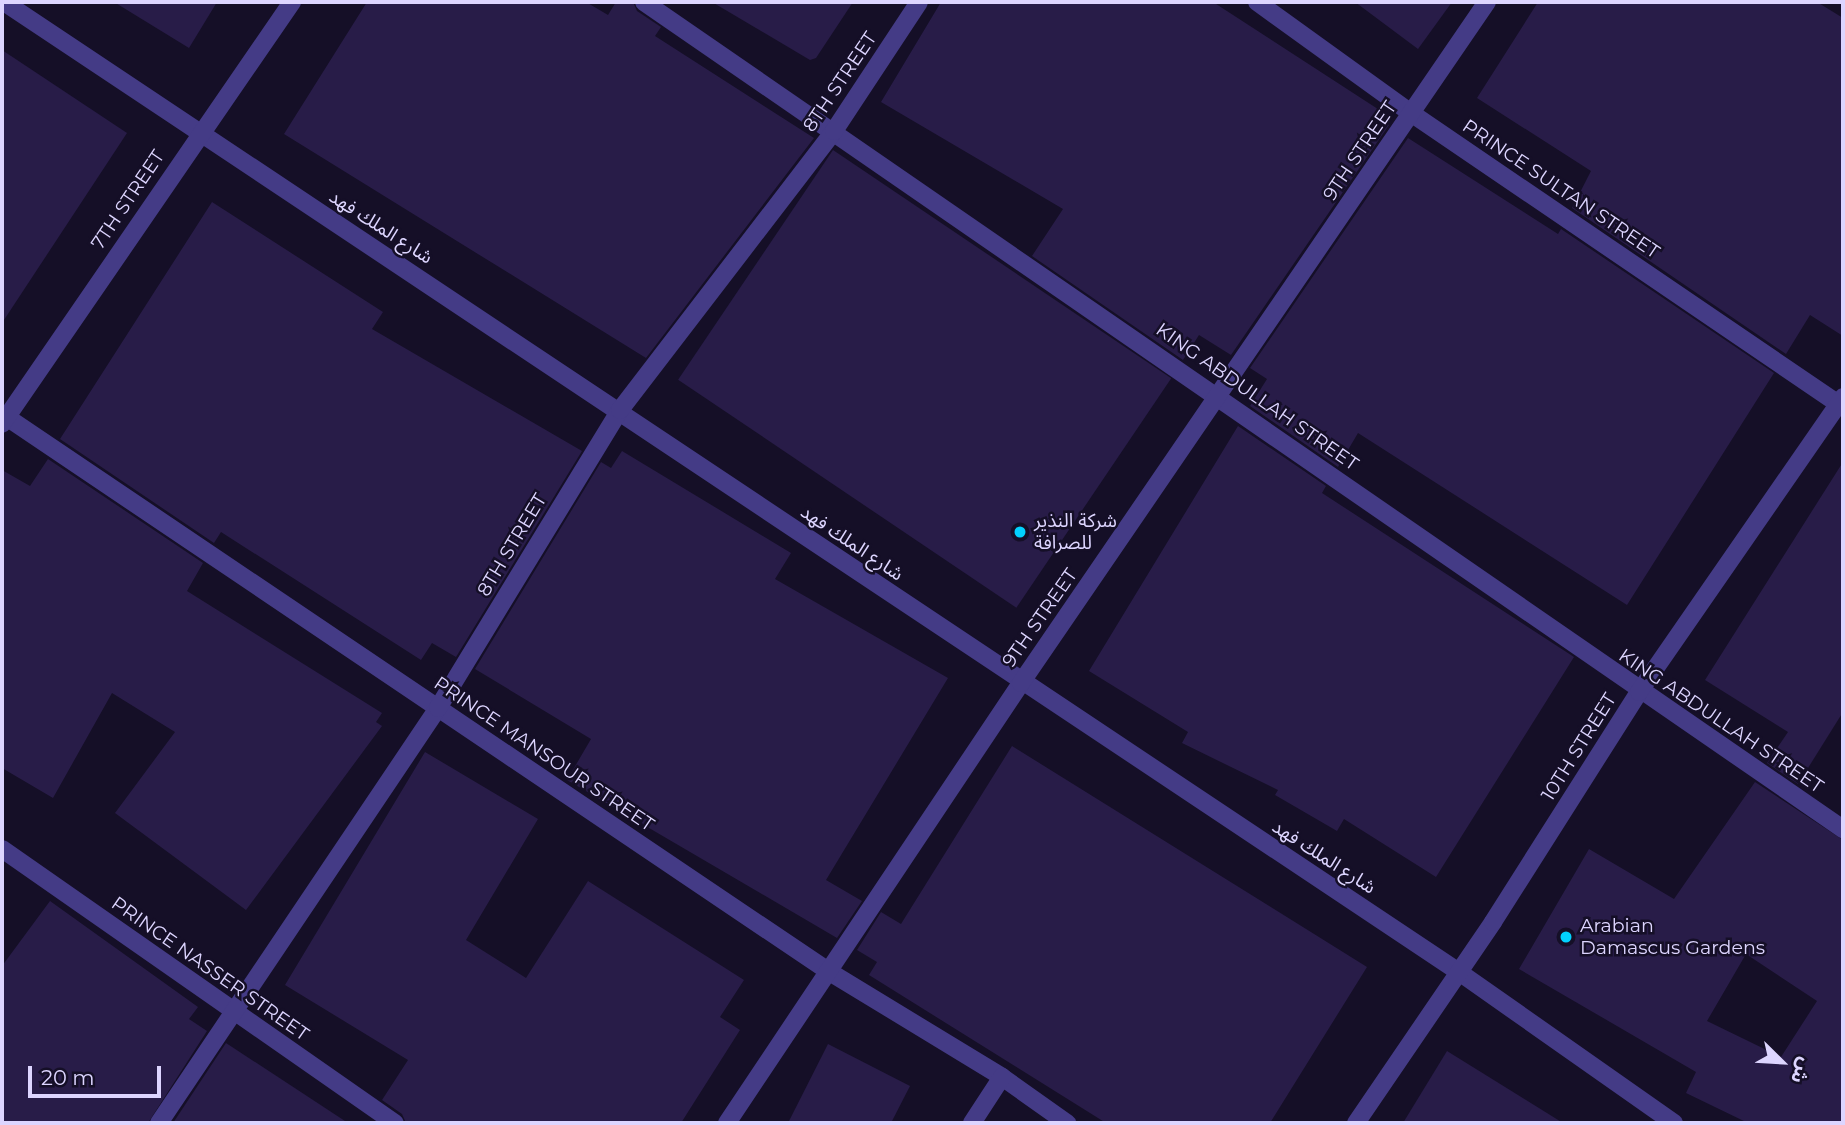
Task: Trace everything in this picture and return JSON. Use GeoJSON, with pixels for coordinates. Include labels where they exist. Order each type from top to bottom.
{"type":"FeatureCollection","features":[{"type":"Feature","properties":{"kind":"street","name":"شارع الملك فهد"},"geometry":{"type":"LineString","coordinates":[[4,2],[620,410],[1021,683],[1459,972],[1674,1123]]}},
{"type":"Feature","properties":{"kind":"street","name":"7TH STREET"},"geometry":{"type":"LineString","coordinates":[[3,418],[199,132],[292,2]]}},
{"type":"Feature","properties":{"kind":"street","name":"KING ABDULLAH STREET"},"geometry":{"type":"LineString","coordinates":[[644,2],[1220,395],[1639,692],[1843,829]]}},
{"type":"Feature","properties":{"kind":"street","name":"8TH STREET"},"geometry":{"type":"LineString","coordinates":[[159,1123],[438,708],[620,410],[834,131],[919,2]]}},
{"type":"Feature","properties":{"kind":"street","name":"PRINCE SULTAN STREET"},"geometry":{"type":"LineString","coordinates":[[1257,2],[1412,113],[1842,403]]}},
{"type":"Feature","properties":{"kind":"street","name":"9TH STREET"},"geometry":{"type":"LineString","coordinates":[[727,1123],[1021,683],[1487,2]]}},
{"type":"Feature","properties":{"kind":"street","name":"10TH STREET"},"geometry":{"type":"LineString","coordinates":[[1356,1123],[1459,972],[1639,692],[1842,403]]}},
{"type":"Feature","properties":{"kind":"street","name":"PRINCE MANSOUR STREET"},"geometry":{"type":"LineString","coordinates":[[3,418],[828,971],[1002,1077],[1067,1123]]}},
{"type":"Feature","properties":{"kind":"street","name":"PRINCE NASSER STREET"},"geometry":{"type":"LineString","coordinates":[[2,849],[395,1123]]}},
{"type":"Feature","properties":{"kind":"street"},"geometry":{"type":"LineString","coordinates":[[972,1123],[1002,1077]]}},
{"type":"Feature","properties":{"kind":"building"},"geometry":{"type":"Polygon","coordinates":[[[114,2],[217,2],[189,48],[114,2]]]}},
{"type":"Feature","properties":{"kind":"building"},"geometry":{"type":"Polygon","coordinates":[[[367,2],[586,2],[608,15],[616,2],[633,2],[637,11],[661,27],[655,36],[814,138],[646,358],[284,134],[367,2]]]}},
{"type":"Feature","properties":{"kind":"building"},"geometry":{"type":"Polygon","coordinates":[[[712,2],[853,2],[816,58],[810,60],[712,2]]]}},
{"type":"Feature","properties":{"kind":"building"},"geometry":{"type":"Polygon","coordinates":[[[941,2],[1213,2],[1384,113],[1380,119],[1389,125],[1231,355],[1199,335],[1183,360],[1032,256],[1063,209],[881,102],[941,2]]]}},
{"type":"Feature","properties":{"kind":"building"},"geometry":{"type":"Polygon","coordinates":[[[1355,2],[1452,2],[1418,49],[1355,2]]]}},
{"type":"Feature","properties":{"kind":"building"},"geometry":{"type":"Polygon","coordinates":[[[1538,2],[1817,2],[1843,18],[1843,336],[1810,315],[1786,354],[1572,208],[1591,171],[1477,98],[1538,2]]]}},
{"type":"Feature","properties":{"kind":"building"},"geometry":{"type":"Polygon","coordinates":[[[2,50],[127,133],[2,323],[2,50]]]}},
{"type":"Feature","properties":{"kind":"building"},"geometry":{"type":"Polygon","coordinates":[[[1408,138],[1558,234],[1561,229],[1774,373],[1627,605],[1358,433],[1338,467],[1250,406],[1267,379],[1250,368],[1408,138]]]}},
{"type":"Feature","properties":{"kind":"building"},"geometry":{"type":"Polygon","coordinates":[[[833,150],[1171,378],[1016,608],[678,380],[833,150]]]}},
{"type":"Feature","properties":{"kind":"building"},"geometry":{"type":"Polygon","coordinates":[[[212,202],[383,312],[372,329],[582,451],[456,657],[432,643],[421,660],[221,532],[214,543],[60,439],[212,202]]]}},
{"type":"Feature","properties":{"kind":"building"},"geometry":{"type":"Polygon","coordinates":[[[1238,426],[1326,486],[1322,493],[1574,657],[1436,877],[1344,819],[1337,831],[1275,795],[1278,790],[1182,743],[1188,732],[1089,671],[1238,426]]]}},
{"type":"Feature","properties":{"kind":"building"},"geometry":{"type":"Polygon","coordinates":[[[622,451],[791,553],[775,579],[948,678],[826,880],[862,901],[837,938],[567,780],[591,739],[475,669],[601,462],[611,468],[622,451]]]}},
{"type":"Feature","properties":{"kind":"building"},"geometry":{"type":"Polygon","coordinates":[[[48,459],[203,563],[187,591],[382,713],[376,722],[382,726],[246,910],[115,813],[175,732],[112,693],[53,798],[2,768],[2,470],[30,486],[48,459]]]}},
{"type":"Feature","properties":{"kind":"building"},"geometry":{"type":"Polygon","coordinates":[[[1843,462],[1843,712],[1798,784],[1767,763],[1788,732],[1705,680],[1843,462]]]}},
{"type":"Feature","properties":{"kind":"building"},"geometry":{"type":"Polygon","coordinates":[[[1012,746],[1367,967],[1270,1123],[1106,1123],[869,975],[877,962],[857,950],[881,912],[901,924],[1012,746]]]}},
{"type":"Feature","properties":{"kind":"building"},"geometry":{"type":"Polygon","coordinates":[[[425,752],[538,819],[466,940],[526,978],[588,881],[744,980],[720,1017],[740,1030],[681,1123],[406,1123],[402,1114],[382,1100],[408,1060],[285,985],[425,752]]]}},
{"type":"Feature","properties":{"kind":"building"},"geometry":{"type":"Polygon","coordinates":[[[1755,782],[1843,840],[1843,1123],[1748,1123],[1686,1093],[1696,1072],[1519,969],[1589,849],[1674,899],[1755,782]],[[1746,954],[1707,1021],[1781,1057],[1817,1001],[1746,954]]]}},
{"type":"Feature","properties":{"kind":"building"},"geometry":{"type":"Polygon","coordinates":[[[50,901],[198,1007],[189,1019],[207,1031],[148,1123],[2,1123],[2,966],[50,901]]]}},
{"type":"Feature","properties":{"kind":"building"},"geometry":{"type":"Polygon","coordinates":[[[226,1043],[348,1123],[173,1123],[226,1043]]]}},
{"type":"Feature","properties":{"kind":"building"},"geometry":{"type":"Polygon","coordinates":[[[828,1044],[910,1086],[891,1123],[788,1123],[828,1044]]]}},
{"type":"Feature","properties":{"kind":"building"},"geometry":{"type":"Polygon","coordinates":[[[1447,1051],[1563,1123],[1403,1123],[1447,1051]]]}},
{"type":"Feature","properties":{"kind":"place","name":"شركة النذير للصرافة"},"geometry":{"type":"Point","coordinates":[1020,532]}},
{"type":"Feature","properties":{"kind":"place","name":"Arabian Damascus Gardens"},"geometry":{"type":"Point","coordinates":[1566,937]}}]}
